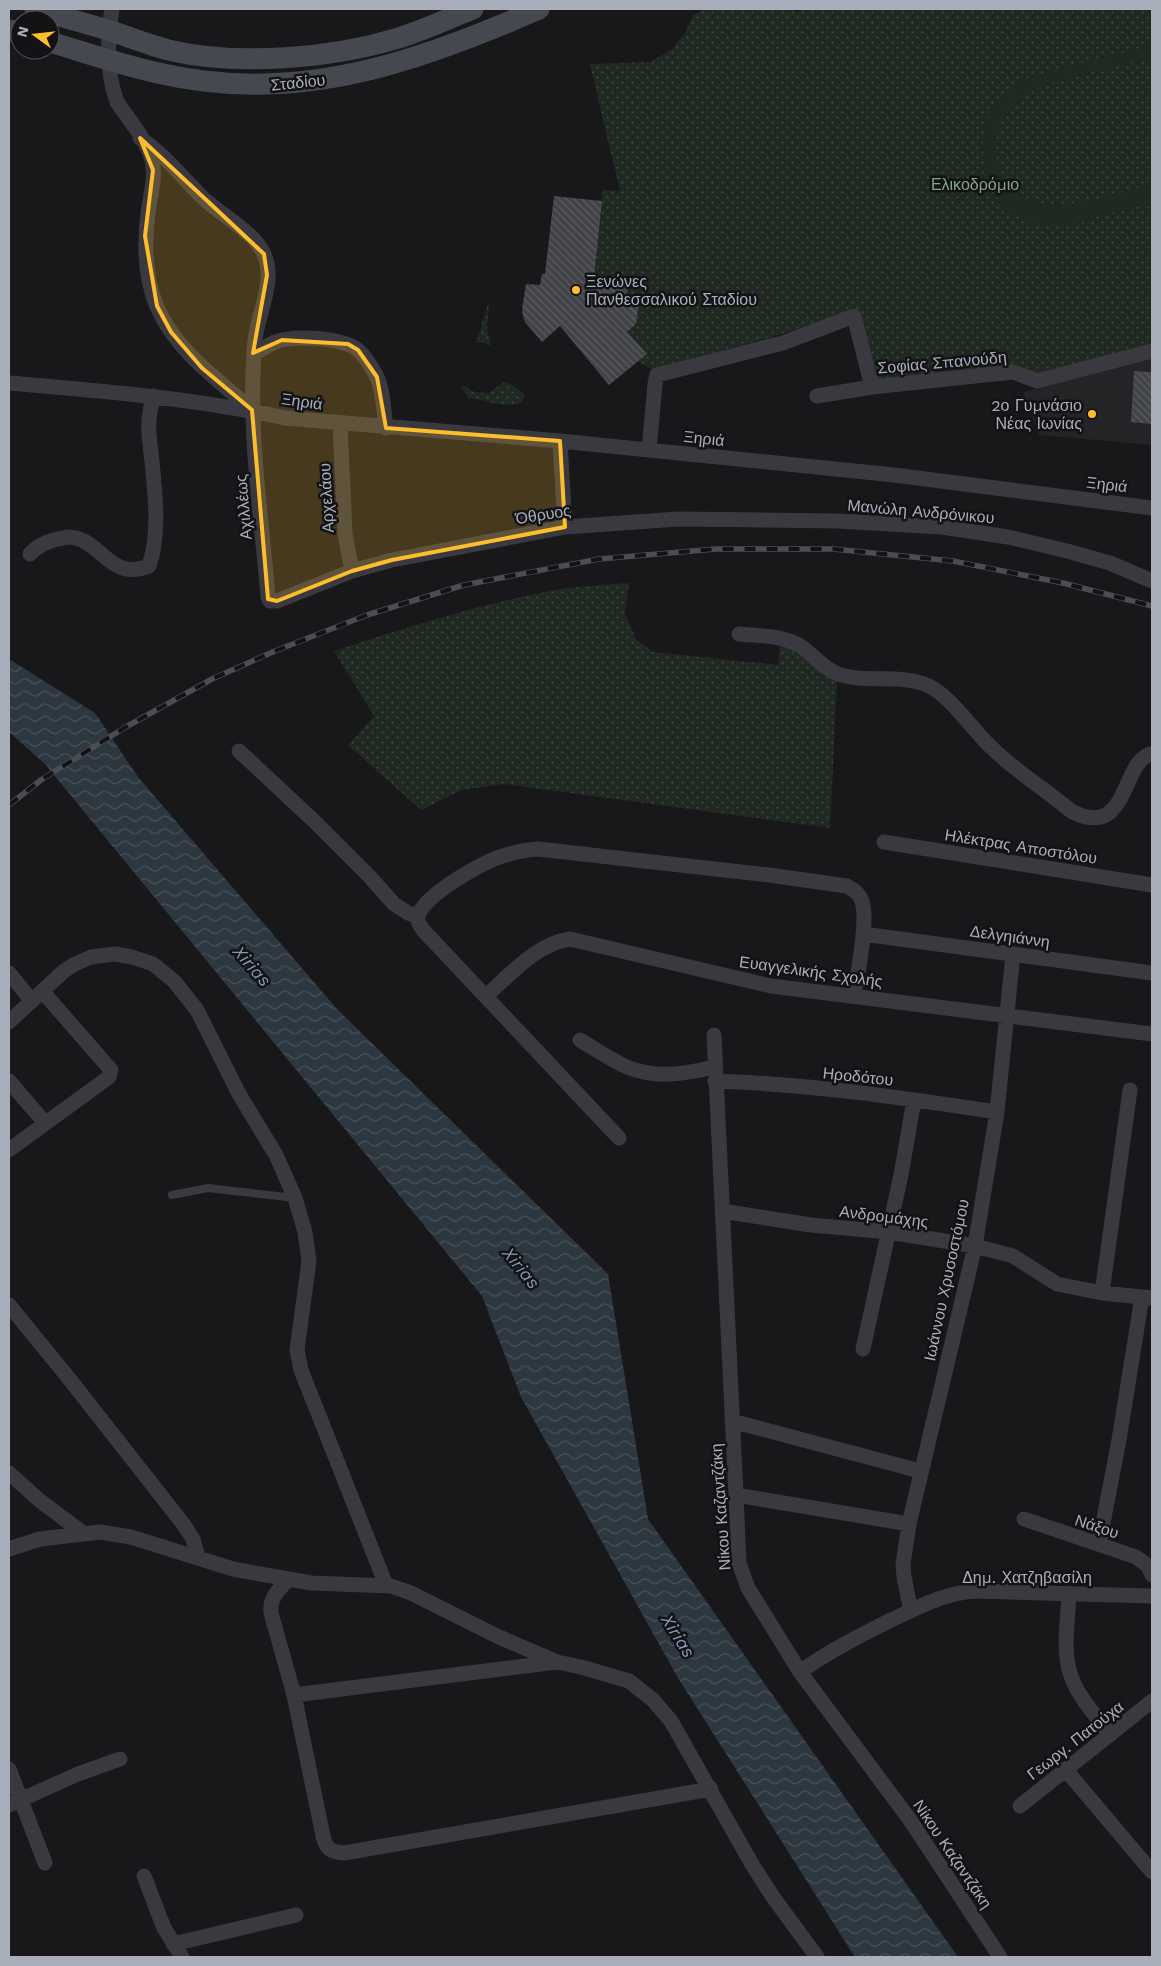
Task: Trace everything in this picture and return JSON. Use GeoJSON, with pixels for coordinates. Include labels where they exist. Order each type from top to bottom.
{"type":"FeatureCollection","features":[{"type":"Feature","properties":{"kind":"main road","name":"Σταδίου"},"geometry":{"type":"LineString","coordinates":[[35,9],[108,30],[147,44],[193,54],[244,58],[322,54],[367,46],[396,39],[465,11]]}},
{"type":"Feature","properties":{"kind":"main road","name":"Σταδίου"},"geometry":{"type":"LineString","coordinates":[[60,45],[151,71],[203,81],[260,86],[314,82],[399,63],[450,46],[539,9]]}},
{"type":"Feature","properties":{"kind":"street"},"geometry":{"type":"LineString","coordinates":[[112,9],[108,30],[108,60],[112,83],[117,102],[149,154],[153,170],[146,242],[150,278],[157,306],[171,332],[202,368],[252,410]]}},
{"type":"Feature","properties":{"kind":"street","name":"Αχιλλέως"},"geometry":{"type":"LineString","coordinates":[[140,138],[155,148],[204,199],[248,235],[264,254],[267,275],[255,340],[252,410],[268,597],[270,601]]}},
{"type":"Feature","properties":{"kind":"street","name":"Σοφίας Σπανούδη"},"geometry":{"type":"LineString","coordinates":[[650,450],[657,375],[783,343],[854,316],[872,387],[1013,372],[1037,381],[1152,350]]}},
{"type":"Feature","properties":{"kind":"street"},"geometry":{"type":"LineString","coordinates":[[255,354],[274,342],[282,340],[322,340],[348,344],[358,350],[377,377],[386,428]]}},
{"type":"Feature","properties":{"kind":"street","name":"Ξηριά"},"geometry":{"type":"LineString","coordinates":[[9,384],[154,396],[252,410],[285,418],[386,428],[560,441],[894,475],[1152,508]]}},
{"type":"Feature","properties":{"kind":"street"},"geometry":{"type":"LineString","coordinates":[[817,396],[872,387]]}},
{"type":"Feature","properties":{"kind":"street"},"geometry":{"type":"LineString","coordinates":[[30,554],[35,548],[49,541],[69,537],[82,541],[120,568],[132,571],[149,566],[156,532],[153,472],[147,428],[148,411],[154,396]]}},
{"type":"Feature","properties":{"kind":"street","name":"Αρχελάου"},"geometry":{"type":"LineString","coordinates":[[340,423],[345,534],[352,571]]}},
{"type":"Feature","properties":{"kind":"street"},"geometry":{"type":"LineString","coordinates":[[560,441],[566,527]]}},
{"type":"Feature","properties":{"kind":"street","name":"Όθρυος"},"geometry":{"type":"LineString","coordinates":[[270,601],[277,601],[352,571],[400,559],[566,527],[678,519],[830,521]]}},
{"type":"Feature","properties":{"kind":"street","name":"Μανώλη Ανδρόνικου"},"geometry":{"type":"LineString","coordinates":[[830,521],[921,525],[1008,537],[1104,561],[1152,581]]}},
{"type":"Feature","properties":{"kind":"street"},"geometry":{"type":"LineString","coordinates":[[739,634],[789,641],[799,646],[831,671],[841,675],[919,682],[929,686],[937,691],[992,748],[1071,811],[1082,817],[1100,817],[1108,814],[1116,806],[1141,762],[1148,755],[1152,754]]}},
{"type":"Feature","properties":{"kind":"street"},"geometry":{"type":"LineString","coordinates":[[239,751],[313,820],[394,904],[408,913],[418,916]]}},
{"type":"Feature","properties":{"kind":"street","name":"Ηλέκτρας Αποστόλου"},"geometry":{"type":"LineString","coordinates":[[884,842],[1152,885]]}},
{"type":"Feature","properties":{"kind":"street"},"geometry":{"type":"LineString","coordinates":[[619,1138],[423,930],[418,921],[418,916],[428,900],[436,893],[486,864],[510,854],[538,849],[846,886],[856,891],[862,900],[864,934],[854,996]]}},
{"type":"Feature","properties":{"kind":"street","name":"Δελγηιάννη"},"geometry":{"type":"LineString","coordinates":[[864,934],[1152,973]]}},
{"type":"Feature","properties":{"kind":"street","name":"Ευαγγελικής Σχολής"},"geometry":{"type":"LineString","coordinates":[[486,996],[529,957],[560,941],[570,939],[771,986],[1152,1034]]}},
{"type":"Feature","properties":{"kind":"street"},"geometry":{"type":"LineString","coordinates":[[9,1022],[64,971],[91,957],[115,954],[153,964],[174,981],[197,1010],[239,1094],[276,1155],[295,1198],[305,1232],[309,1261],[297,1350],[301,1370],[386,1585]]}},
{"type":"Feature","properties":{"kind":"street","name":"Ιωάννου Χρυσοστόμου"},"geometry":{"type":"LineString","coordinates":[[911,1611],[903,1564],[909,1524],[920,1471],[975,1246],[997,1112],[1013,954]]}},
{"type":"Feature","properties":{"kind":"street"},"geometry":{"type":"LineString","coordinates":[[9,973],[37,997],[111,1070],[109,1077],[9,1150]]}},
{"type":"Feature","properties":{"kind":"street","name":"Νίκου Καζαντζάκη"},"geometry":{"type":"LineString","coordinates":[[714,1035],[739,1564],[742,1574],[761,1612],[800,1672],[910,1820],[1000,1957]]}},
{"type":"Feature","properties":{"kind":"street","name":"Ηροδότου"},"geometry":{"type":"LineString","coordinates":[[580,1040],[626,1067],[641,1071],[676,1075],[715,1074],[748,1082],[914,1100],[997,1112]]}},
{"type":"Feature","properties":{"kind":"street"},"geometry":{"type":"LineString","coordinates":[[9,1081],[45,1124]]}},
{"type":"Feature","properties":{"kind":"street"},"geometry":{"type":"LineString","coordinates":[[1102,1292],[1130,1090]]}},
{"type":"Feature","properties":{"kind":"street"},"geometry":{"type":"LineString","coordinates":[[863,1349],[890,1232],[914,1100]]}},
{"type":"Feature","properties":{"kind":"street","name":"Ανδρομάχης"},"geometry":{"type":"LineString","coordinates":[[722,1211],[811,1225],[890,1232],[975,1246],[1013,1256],[1057,1284],[1147,1297]]}},
{"type":"Feature","properties":{"kind":"street"},"geometry":{"type":"LineString","coordinates":[[1099,1544],[1147,1297]]}},
{"type":"Feature","properties":{"kind":"street"},"geometry":{"type":"LineString","coordinates":[[9,1305],[184,1525],[193,1539],[198,1557]]}},
{"type":"Feature","properties":{"kind":"street"},"geometry":{"type":"LineString","coordinates":[[732,1421],[920,1471]]}},
{"type":"Feature","properties":{"kind":"street"},"geometry":{"type":"LineString","coordinates":[[9,1473],[39,1500],[83,1533]]}},
{"type":"Feature","properties":{"kind":"street"},"geometry":{"type":"LineString","coordinates":[[736,1495],[909,1524]]}},
{"type":"Feature","properties":{"kind":"street","name":"Νάξου"},"geometry":{"type":"LineString","coordinates":[[1024,1520],[1140,1559],[1148,1566],[1152,1575]]}},
{"type":"Feature","properties":{"kind":"street"},"geometry":{"type":"LineString","coordinates":[[9,1549],[40,1539],[100,1532],[131,1536],[233,1569],[311,1583],[386,1585],[411,1593],[473,1625],[557,1662],[582,1667],[637,1686],[645,1692],[671,1721],[773,1897],[817,1957]]}},
{"type":"Feature","properties":{"kind":"street"},"geometry":{"type":"LineString","coordinates":[[288,1579],[275,1593],[270,1607],[294,1695],[325,1846],[332,1852],[344,1853],[711,1789]]}},
{"type":"Feature","properties":{"kind":"street","name":"Δημ. Χατζηβασίλη"},"geometry":{"type":"LineString","coordinates":[[800,1672],[833,1649],[911,1611],[961,1592],[1152,1596]]}},
{"type":"Feature","properties":{"kind":"street"},"geometry":{"type":"LineString","coordinates":[[1070,1594],[1067,1653],[1070,1675],[1076,1687],[1110,1735]]}},
{"type":"Feature","properties":{"kind":"street"},"geometry":{"type":"LineString","coordinates":[[294,1695],[557,1662]]}},
{"type":"Feature","properties":{"kind":"street","name":"Γεωργ. Πατούχα"},"geometry":{"type":"LineString","coordinates":[[1020,1806],[1152,1701]]}},
{"type":"Feature","properties":{"kind":"street"},"geometry":{"type":"LineString","coordinates":[[15,1803],[78,1774],[120,1759]]}},
{"type":"Feature","properties":{"kind":"street"},"geometry":{"type":"LineString","coordinates":[[9,1769],[15,1803],[45,1863]]}},
{"type":"Feature","properties":{"kind":"street"},"geometry":{"type":"LineString","coordinates":[[1065,1769],[1152,1872]]}},
{"type":"Feature","properties":{"kind":"street"},"geometry":{"type":"LineString","coordinates":[[144,1876],[164,1928],[182,1957]]}},
{"type":"Feature","properties":{"kind":"street"},"geometry":{"type":"LineString","coordinates":[[173,1944],[296,1915]]}},
{"type":"Feature","properties":{"kind":"lane"},"geometry":{"type":"LineString","coordinates":[[172,1195],[208,1188],[295,1198]]}},
{"type":"Feature","properties":{"kind":"highlighted area"},"geometry":{"type":"Polygon","coordinates":[[[140,138],[264,254],[267,275],[253,353],[282,340],[348,344],[358,350],[377,377],[386,428],[560,441],[565,527],[392,560],[352,571],[277,601],[268,599],[252,410],[202,368],[171,332],[157,306],[145,236],[153,170],[140,138]]]}},
{"type":"Feature","properties":{"kind":"shaded area","name":"2ο Γυμνάσιο Νέας Ιωνίας"},"geometry":{"type":"Polygon","coordinates":[[[1152,358],[1152,445],[1039,435],[1023,392],[1152,358]]]}},
{"type":"Feature","properties":{"kind":"green space","name":"Ελικοδρόμιο"},"geometry":{"type":"Polygon","coordinates":[[[704,9],[795,9],[795,12],[805,9],[1152,9],[1152,346],[1037,377],[876,382],[855,312],[765,339],[652,369],[638,362],[647,354],[627,332],[636,324],[640,297],[627,295],[628,281],[594,277],[603,190],[620,191],[590,64],[651,62],[672,49],[686,31],[693,16],[704,9]]]}},
{"type":"Feature","properties":{"kind":"green space"},"geometry":{"type":"Polygon","coordinates":[[[1152,46],[1152,58],[1061,80],[1028,93],[1015,101],[1002,117],[996,136],[995,149],[998,166],[1006,181],[1020,194],[1036,202],[1055,205],[1075,204],[1152,184],[1152,202],[1065,225],[1036,224],[1011,212],[998,198],[989,182],[984,163],[982,144],[985,125],[992,107],[1004,93],[1021,81],[1031,77],[1152,46]]]}},
{"type":"Feature","properties":{"kind":"green space"},"geometry":{"type":"Polygon","coordinates":[[[489,301],[487,329],[491,346],[483,342],[476,343],[489,301]]]}},
{"type":"Feature","properties":{"kind":"green space"},"geometry":{"type":"Polygon","coordinates":[[[504,382],[513,385],[525,396],[521,402],[506,405],[469,398],[461,387],[463,385],[474,392],[489,393],[504,382]]]}},
{"type":"Feature","properties":{"kind":"green space"},"geometry":{"type":"Polygon","coordinates":[[[629,583],[625,613],[636,639],[653,652],[778,665],[780,644],[793,650],[837,680],[830,828],[504,784],[462,790],[421,810],[348,745],[374,716],[334,651],[495,603],[570,588],[629,583]]]}},
{"type":"Feature","properties":{"kind":"water","name":"Xirias"},"geometry":{"type":"Polygon","coordinates":[[[9,659],[95,713],[138,777],[337,1009],[608,1274],[648,1519],[958,1957],[855,1957],[678,1678],[521,1397],[482,1296],[45,764],[9,732],[9,659]]]}},
{"type":"Feature","properties":{"kind":"building","name":"Ξενώνες Πανθεσσαλικού Σταδίου"},"geometry":{"type":"Polygon","coordinates":[[[554,196],[602,201],[594,277],[629,281],[627,295],[640,297],[636,324],[627,332],[647,354],[609,385],[560,326],[542,342],[525,322],[523,316],[522,309],[526,284],[540,285],[542,274],[545,274],[554,196]]]}},
{"type":"Feature","properties":{"kind":"building"},"geometry":{"type":"Polygon","coordinates":[[[1134,371],[1152,372],[1152,424],[1131,422],[1134,371]]]}},
{"type":"Feature","properties":{"kind":"railway"},"geometry":{"type":"LineString","coordinates":[[9,805],[41,780],[124,728],[212,679],[275,651],[367,615],[464,585],[599,559],[716,549],[833,549],[953,561],[1063,583],[1152,606]]}},
{"type":"Feature","properties":{"kind":"place","name":"Ξενώνες Πανθεσσαλικού Σταδίου"},"geometry":{"type":"Point","coordinates":[576,290]}},
{"type":"Feature","properties":{"kind":"place","name":"2ο Γυμνάσιο Νέας Ιωνίας"},"geometry":{"type":"Point","coordinates":[1092,414]}}]}
